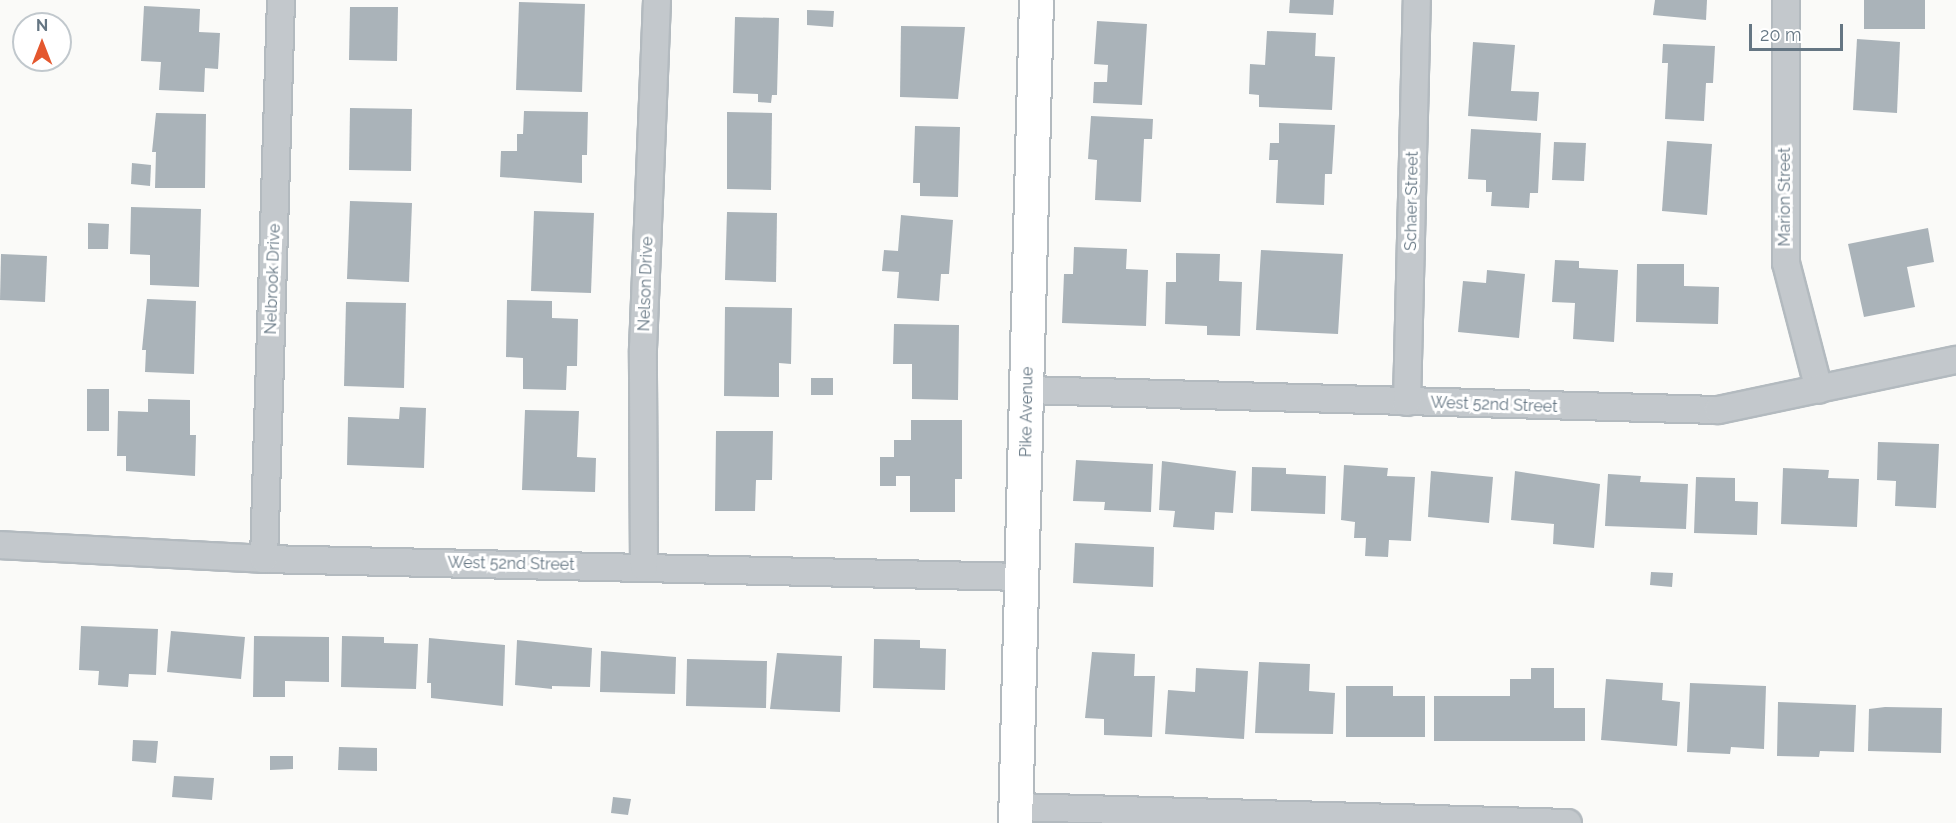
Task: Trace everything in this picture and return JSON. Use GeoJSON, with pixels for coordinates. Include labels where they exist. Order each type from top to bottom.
{"type":"FeatureCollection","features":[{"type":"Feature","properties":{"kind":"street","name":"Nelbrook Drive"},"geometry":{"type":"LineString","coordinates":[[264,559],[281,0]]}},
{"type":"Feature","properties":{"kind":"street","name":"Nelson Drive"},"geometry":{"type":"LineString","coordinates":[[644,567],[643,349],[657,0]]}},
{"type":"Feature","properties":{"kind":"street","name":"Pike Avenue"},"geometry":{"type":"LineString","coordinates":[[1015,815],[1036,0]]}},
{"type":"Feature","properties":{"kind":"street","name":"Schaer Street"},"geometry":{"type":"LineString","coordinates":[[1407,402],[1417,0]]}},
{"type":"Feature","properties":{"kind":"street","name":"Marion Street"},"geometry":{"type":"LineString","coordinates":[[1786,0],[1786,263],[1819,390]]}},
{"type":"Feature","properties":{"kind":"street","name":"West 52nd Street"},"geometry":{"type":"LineString","coordinates":[[1027,390],[1718,410],[1956,360]]}},
{"type":"Feature","properties":{"kind":"street","name":"West 52nd Street"},"geometry":{"type":"LineString","coordinates":[[0,545],[264,559],[1022,577]]}},
{"type":"Feature","properties":{"kind":"street"},"geometry":{"type":"LineString","coordinates":[[1015,815],[1568,823]]}},
{"type":"Feature","properties":{"kind":"building"},"geometry":{"type":"Polygon","coordinates":[[[1290,0],[1334,0],[1333,15],[1289,13],[1290,0]]]}},
{"type":"Feature","properties":{"kind":"building"},"geometry":{"type":"Polygon","coordinates":[[[1655,0],[1707,0],[1706,20],[1653,15],[1655,0]]]}},
{"type":"Feature","properties":{"kind":"building"},"geometry":{"type":"Polygon","coordinates":[[[1864,0],[1925,0],[1925,29],[1864,29],[1864,0]]]}},
{"type":"Feature","properties":{"kind":"building"},"geometry":{"type":"Polygon","coordinates":[[[519,2],[585,4],[582,92],[516,90],[519,2]]]}},
{"type":"Feature","properties":{"kind":"building"},"geometry":{"type":"Polygon","coordinates":[[[144,6],[200,9],[199,32],[220,33],[218,69],[205,68],[204,92],[159,90],[161,62],[141,61],[144,6]]]}},
{"type":"Feature","properties":{"kind":"building"},"geometry":{"type":"Polygon","coordinates":[[[350,7],[398,7],[397,61],[349,60],[350,7]]]}},
{"type":"Feature","properties":{"kind":"building"},"geometry":{"type":"Polygon","coordinates":[[[807,10],[834,11],[833,27],[807,25],[807,10]]]}},
{"type":"Feature","properties":{"kind":"building"},"geometry":{"type":"Polygon","coordinates":[[[735,17],[779,18],[777,95],[772,95],[771,103],[758,102],[758,94],[733,93],[735,17]]]}},
{"type":"Feature","properties":{"kind":"building"},"geometry":{"type":"Polygon","coordinates":[[[1097,21],[1147,24],[1142,105],[1093,103],[1094,82],[1107,82],[1108,65],[1094,64],[1097,21]]]}},
{"type":"Feature","properties":{"kind":"building"},"geometry":{"type":"Polygon","coordinates":[[[901,26],[965,27],[958,99],[900,97],[901,26]]]}},
{"type":"Feature","properties":{"kind":"building"},"geometry":{"type":"Polygon","coordinates":[[[1267,31],[1316,33],[1315,56],[1335,57],[1332,110],[1259,107],[1259,95],[1249,94],[1250,64],[1265,65],[1267,31]]]}},
{"type":"Feature","properties":{"kind":"building"},"geometry":{"type":"Polygon","coordinates":[[[1857,39],[1900,42],[1897,113],[1853,110],[1857,39]]]}},
{"type":"Feature","properties":{"kind":"building"},"geometry":{"type":"Polygon","coordinates":[[[1473,42],[1515,45],[1511,91],[1539,92],[1537,121],[1468,116],[1473,42]]]}},
{"type":"Feature","properties":{"kind":"building"},"geometry":{"type":"Polygon","coordinates":[[[1663,44],[1715,46],[1713,83],[1706,83],[1704,121],[1665,119],[1668,63],[1662,63],[1663,44]]]}},
{"type":"Feature","properties":{"kind":"building"},"geometry":{"type":"Polygon","coordinates":[[[350,108],[412,109],[411,171],[349,170],[350,108]]]}},
{"type":"Feature","properties":{"kind":"building"},"geometry":{"type":"Polygon","coordinates":[[[524,111],[588,112],[587,155],[582,155],[582,183],[500,177],[501,151],[517,151],[517,134],[523,134],[524,111]]]}},
{"type":"Feature","properties":{"kind":"building"},"geometry":{"type":"Polygon","coordinates":[[[727,112],[772,113],[771,190],[727,189],[727,112]]]}},
{"type":"Feature","properties":{"kind":"building"},"geometry":{"type":"Polygon","coordinates":[[[156,113],[206,114],[205,188],[155,188],[156,152],[152,152],[156,113]]]}},
{"type":"Feature","properties":{"kind":"building"},"geometry":{"type":"Polygon","coordinates":[[[1091,116],[1153,119],[1152,139],[1144,139],[1141,202],[1095,200],[1097,160],[1088,159],[1091,116]]]}},
{"type":"Feature","properties":{"kind":"building"},"geometry":{"type":"Polygon","coordinates":[[[1279,123],[1335,125],[1332,174],[1325,174],[1324,205],[1276,203],[1278,160],[1269,160],[1270,143],[1279,143],[1279,123]]]}},
{"type":"Feature","properties":{"kind":"building"},"geometry":{"type":"Polygon","coordinates":[[[915,126],[960,127],[958,197],[920,196],[920,183],[913,183],[915,126]]]}},
{"type":"Feature","properties":{"kind":"building"},"geometry":{"type":"Polygon","coordinates":[[[1471,129],[1541,133],[1538,193],[1530,193],[1529,208],[1491,206],[1492,192],[1486,192],[1486,180],[1468,179],[1471,129]]]}},
{"type":"Feature","properties":{"kind":"building"},"geometry":{"type":"Polygon","coordinates":[[[1667,141],[1712,144],[1707,215],[1662,211],[1667,141]]]}},
{"type":"Feature","properties":{"kind":"building"},"geometry":{"type":"Polygon","coordinates":[[[1554,142],[1586,143],[1584,181],[1552,180],[1554,142]]]}},
{"type":"Feature","properties":{"kind":"building"},"geometry":{"type":"Polygon","coordinates":[[[132,163],[151,165],[150,186],[131,184],[132,163]]]}},
{"type":"Feature","properties":{"kind":"building"},"geometry":{"type":"Polygon","coordinates":[[[350,201],[412,203],[409,282],[347,279],[350,201]]]}},
{"type":"Feature","properties":{"kind":"building"},"geometry":{"type":"Polygon","coordinates":[[[131,207],[201,209],[199,287],[150,285],[150,255],[130,254],[131,207]]]}},
{"type":"Feature","properties":{"kind":"building"},"geometry":{"type":"Polygon","coordinates":[[[534,211],[594,213],[591,293],[531,291],[534,211]]]}},
{"type":"Feature","properties":{"kind":"building"},"geometry":{"type":"Polygon","coordinates":[[[727,212],[777,213],[776,282],[725,280],[727,212]]]}},
{"type":"Feature","properties":{"kind":"building"},"geometry":{"type":"Polygon","coordinates":[[[901,215],[953,220],[949,274],[941,274],[939,301],[897,298],[899,272],[882,271],[884,250],[898,251],[901,215]]]}},
{"type":"Feature","properties":{"kind":"building"},"geometry":{"type":"Polygon","coordinates":[[[88,223],[109,224],[108,249],[88,249],[88,223]]]}},
{"type":"Feature","properties":{"kind":"building"},"geometry":{"type":"Polygon","coordinates":[[[1928,228],[1934,262],[1907,267],[1915,307],[1864,317],[1848,244],[1928,228]]]}},
{"type":"Feature","properties":{"kind":"building"},"geometry":{"type":"Polygon","coordinates":[[[1074,247],[1127,249],[1126,269],[1148,270],[1146,326],[1062,323],[1064,274],[1073,274],[1074,247]]]}},
{"type":"Feature","properties":{"kind":"building"},"geometry":{"type":"Polygon","coordinates":[[[1261,250],[1343,254],[1338,334],[1256,330],[1261,250]]]}},
{"type":"Feature","properties":{"kind":"building"},"geometry":{"type":"Polygon","coordinates":[[[1176,253],[1220,254],[1219,281],[1242,282],[1240,336],[1207,335],[1207,326],[1165,324],[1166,282],[1176,282],[1176,253]]]}},
{"type":"Feature","properties":{"kind":"building"},"geometry":{"type":"Polygon","coordinates":[[[1,254],[47,256],[45,302],[0,300],[1,254]]]}},
{"type":"Feature","properties":{"kind":"building"},"geometry":{"type":"Polygon","coordinates":[[[1555,260],[1579,261],[1579,268],[1618,270],[1614,342],[1573,339],[1575,303],[1552,302],[1555,260]]]}},
{"type":"Feature","properties":{"kind":"building"},"geometry":{"type":"Polygon","coordinates":[[[1637,264],[1684,264],[1684,286],[1719,287],[1718,324],[1636,322],[1637,264]]]}},
{"type":"Feature","properties":{"kind":"building"},"geometry":{"type":"Polygon","coordinates":[[[1487,270],[1525,274],[1519,338],[1458,332],[1463,281],[1486,283],[1487,270]]]}},
{"type":"Feature","properties":{"kind":"building"},"geometry":{"type":"Polygon","coordinates":[[[147,299],[196,301],[194,374],[145,372],[146,350],[142,350],[147,299]]]}},
{"type":"Feature","properties":{"kind":"building"},"geometry":{"type":"Polygon","coordinates":[[[507,300],[552,301],[552,318],[578,319],[577,366],[567,366],[566,390],[523,389],[523,358],[506,357],[507,300]]]}},
{"type":"Feature","properties":{"kind":"building"},"geometry":{"type":"Polygon","coordinates":[[[346,302],[406,303],[404,388],[344,386],[346,302]]]}},
{"type":"Feature","properties":{"kind":"building"},"geometry":{"type":"Polygon","coordinates":[[[725,307],[792,308],[791,364],[779,363],[779,397],[724,396],[725,307]]]}},
{"type":"Feature","properties":{"kind":"building"},"geometry":{"type":"Polygon","coordinates":[[[894,324],[959,325],[958,400],[912,399],[912,364],[893,364],[894,324]]]}},
{"type":"Feature","properties":{"kind":"building"},"geometry":{"type":"Polygon","coordinates":[[[811,378],[833,378],[833,395],[811,395],[811,378]]]}},
{"type":"Feature","properties":{"kind":"building"},"geometry":{"type":"Polygon","coordinates":[[[87,389],[109,389],[109,431],[87,431],[87,389]]]}},
{"type":"Feature","properties":{"kind":"building"},"geometry":{"type":"Polygon","coordinates":[[[148,399],[190,400],[190,435],[196,435],[195,476],[126,471],[126,456],[117,456],[118,411],[148,412],[148,399]]]}},
{"type":"Feature","properties":{"kind":"building"},"geometry":{"type":"Polygon","coordinates":[[[400,407],[426,408],[424,468],[347,465],[348,417],[399,419],[400,407]]]}},
{"type":"Feature","properties":{"kind":"building"},"geometry":{"type":"Polygon","coordinates":[[[525,410],[579,411],[577,457],[596,458],[595,492],[522,490],[525,410]]]}},
{"type":"Feature","properties":{"kind":"building"},"geometry":{"type":"Polygon","coordinates":[[[911,420],[962,420],[962,479],[955,479],[955,512],[910,512],[910,476],[896,476],[896,486],[880,486],[880,457],[894,457],[894,440],[911,440],[911,420]]]}},
{"type":"Feature","properties":{"kind":"building"},"geometry":{"type":"Polygon","coordinates":[[[716,431],[773,431],[772,480],[756,480],[755,511],[715,511],[716,431]]]}},
{"type":"Feature","properties":{"kind":"building"},"geometry":{"type":"Polygon","coordinates":[[[1878,442],[1939,444],[1936,508],[1895,506],[1896,481],[1877,480],[1878,442]]]}},
{"type":"Feature","properties":{"kind":"building"},"geometry":{"type":"Polygon","coordinates":[[[1076,460],[1153,464],[1151,512],[1104,510],[1105,502],[1073,501],[1076,460]]]}},
{"type":"Feature","properties":{"kind":"building"},"geometry":{"type":"Polygon","coordinates":[[[1162,461],[1236,471],[1233,513],[1215,512],[1214,530],[1173,527],[1175,511],[1159,510],[1162,461]]]}},
{"type":"Feature","properties":{"kind":"building"},"geometry":{"type":"Polygon","coordinates":[[[1344,465],[1388,468],[1387,476],[1415,477],[1411,541],[1389,540],[1388,557],[1365,556],[1366,538],[1354,538],[1355,522],[1341,520],[1344,465]]]}},
{"type":"Feature","properties":{"kind":"building"},"geometry":{"type":"Polygon","coordinates":[[[1252,467],[1286,468],[1286,474],[1326,476],[1325,514],[1251,511],[1252,467]]]}},
{"type":"Feature","properties":{"kind":"building"},"geometry":{"type":"Polygon","coordinates":[[[1783,468],[1829,470],[1828,478],[1859,479],[1857,527],[1781,524],[1783,468]]]}},
{"type":"Feature","properties":{"kind":"building"},"geometry":{"type":"Polygon","coordinates":[[[1431,471],[1493,477],[1489,523],[1428,517],[1431,471]]]}},
{"type":"Feature","properties":{"kind":"building"},"geometry":{"type":"Polygon","coordinates":[[[1515,471],[1600,484],[1594,548],[1553,544],[1554,524],[1511,520],[1515,471]]]}},
{"type":"Feature","properties":{"kind":"building"},"geometry":{"type":"Polygon","coordinates":[[[1608,474],[1641,476],[1640,482],[1688,484],[1686,529],[1605,526],[1608,474]]]}},
{"type":"Feature","properties":{"kind":"building"},"geometry":{"type":"Polygon","coordinates":[[[1696,477],[1735,478],[1735,501],[1758,502],[1757,535],[1694,533],[1696,477]]]}},
{"type":"Feature","properties":{"kind":"building"},"geometry":{"type":"Polygon","coordinates":[[[1075,543],[1154,547],[1153,587],[1073,583],[1075,543]]]}},
{"type":"Feature","properties":{"kind":"building"},"geometry":{"type":"Polygon","coordinates":[[[1651,572],[1673,573],[1672,587],[1650,585],[1651,572]]]}},
{"type":"Feature","properties":{"kind":"building"},"geometry":{"type":"Polygon","coordinates":[[[81,626],[158,629],[156,675],[129,674],[128,687],[98,685],[99,671],[79,670],[81,626]]]}},
{"type":"Feature","properties":{"kind":"building"},"geometry":{"type":"Polygon","coordinates":[[[171,631],[245,637],[241,679],[167,672],[171,631]]]}},
{"type":"Feature","properties":{"kind":"building"},"geometry":{"type":"Polygon","coordinates":[[[254,636],[329,637],[329,682],[285,681],[285,697],[253,697],[254,636]]]}},
{"type":"Feature","properties":{"kind":"building"},"geometry":{"type":"Polygon","coordinates":[[[342,636],[384,637],[384,643],[418,644],[416,689],[341,687],[342,636]]]}},
{"type":"Feature","properties":{"kind":"building"},"geometry":{"type":"Polygon","coordinates":[[[429,638],[505,645],[503,706],[431,698],[431,683],[427,683],[429,638]]]}},
{"type":"Feature","properties":{"kind":"building"},"geometry":{"type":"Polygon","coordinates":[[[874,639],[920,640],[920,648],[946,649],[945,690],[873,688],[874,639]]]}},
{"type":"Feature","properties":{"kind":"building"},"geometry":{"type":"Polygon","coordinates":[[[517,640],[592,648],[590,687],[552,686],[552,689],[515,685],[517,640]]]}},
{"type":"Feature","properties":{"kind":"building"},"geometry":{"type":"Polygon","coordinates":[[[601,651],[676,657],[675,694],[600,692],[601,651]]]}},
{"type":"Feature","properties":{"kind":"building"},"geometry":{"type":"Polygon","coordinates":[[[1092,652],[1135,654],[1134,676],[1155,676],[1152,737],[1104,735],[1104,719],[1085,718],[1092,652]]]}},
{"type":"Feature","properties":{"kind":"building"},"geometry":{"type":"Polygon","coordinates":[[[777,653],[842,656],[840,712],[770,709],[777,653]]]}},
{"type":"Feature","properties":{"kind":"building"},"geometry":{"type":"Polygon","coordinates":[[[687,659],[767,661],[766,708],[686,706],[687,659]]]}},
{"type":"Feature","properties":{"kind":"building"},"geometry":{"type":"Polygon","coordinates":[[[1259,662],[1310,664],[1309,691],[1335,693],[1333,734],[1255,733],[1259,662]]]}},
{"type":"Feature","properties":{"kind":"building"},"geometry":{"type":"Polygon","coordinates":[[[1196,668],[1248,671],[1244,739],[1165,734],[1168,690],[1195,692],[1196,668]]]}},
{"type":"Feature","properties":{"kind":"building"},"geometry":{"type":"Polygon","coordinates":[[[1531,668],[1554,668],[1554,708],[1585,708],[1585,741],[1434,741],[1434,696],[1510,696],[1510,679],[1531,679],[1531,668]]]}},
{"type":"Feature","properties":{"kind":"building"},"geometry":{"type":"Polygon","coordinates":[[[1606,679],[1663,683],[1662,700],[1680,702],[1677,746],[1601,740],[1606,679]]]}},
{"type":"Feature","properties":{"kind":"building"},"geometry":{"type":"Polygon","coordinates":[[[1690,683],[1766,686],[1764,749],[1731,747],[1730,754],[1687,752],[1690,683]]]}},
{"type":"Feature","properties":{"kind":"building"},"geometry":{"type":"Polygon","coordinates":[[[1346,686],[1393,686],[1393,696],[1425,696],[1425,737],[1346,737],[1346,686]]]}},
{"type":"Feature","properties":{"kind":"building"},"geometry":{"type":"Polygon","coordinates":[[[1778,702],[1856,705],[1854,752],[1820,751],[1819,757],[1777,756],[1778,702]]]}},
{"type":"Feature","properties":{"kind":"building"},"geometry":{"type":"Polygon","coordinates":[[[1942,708],[1941,753],[1868,751],[1869,709],[1942,708]]]}},
{"type":"Feature","properties":{"kind":"building"},"geometry":{"type":"Polygon","coordinates":[[[133,740],[158,741],[156,763],[132,761],[133,740]]]}},
{"type":"Feature","properties":{"kind":"building"},"geometry":{"type":"Polygon","coordinates":[[[339,747],[377,748],[377,771],[338,770],[339,747]]]}},
{"type":"Feature","properties":{"kind":"building"},"geometry":{"type":"Polygon","coordinates":[[[270,756],[293,756],[293,769],[270,770],[270,756]]]}},
{"type":"Feature","properties":{"kind":"building"},"geometry":{"type":"Polygon","coordinates":[[[174,776],[214,778],[212,800],[172,797],[174,776]]]}},
{"type":"Feature","properties":{"kind":"building"},"geometry":{"type":"Polygon","coordinates":[[[613,797],[631,799],[628,815],[611,813],[613,797]]]}}]}
